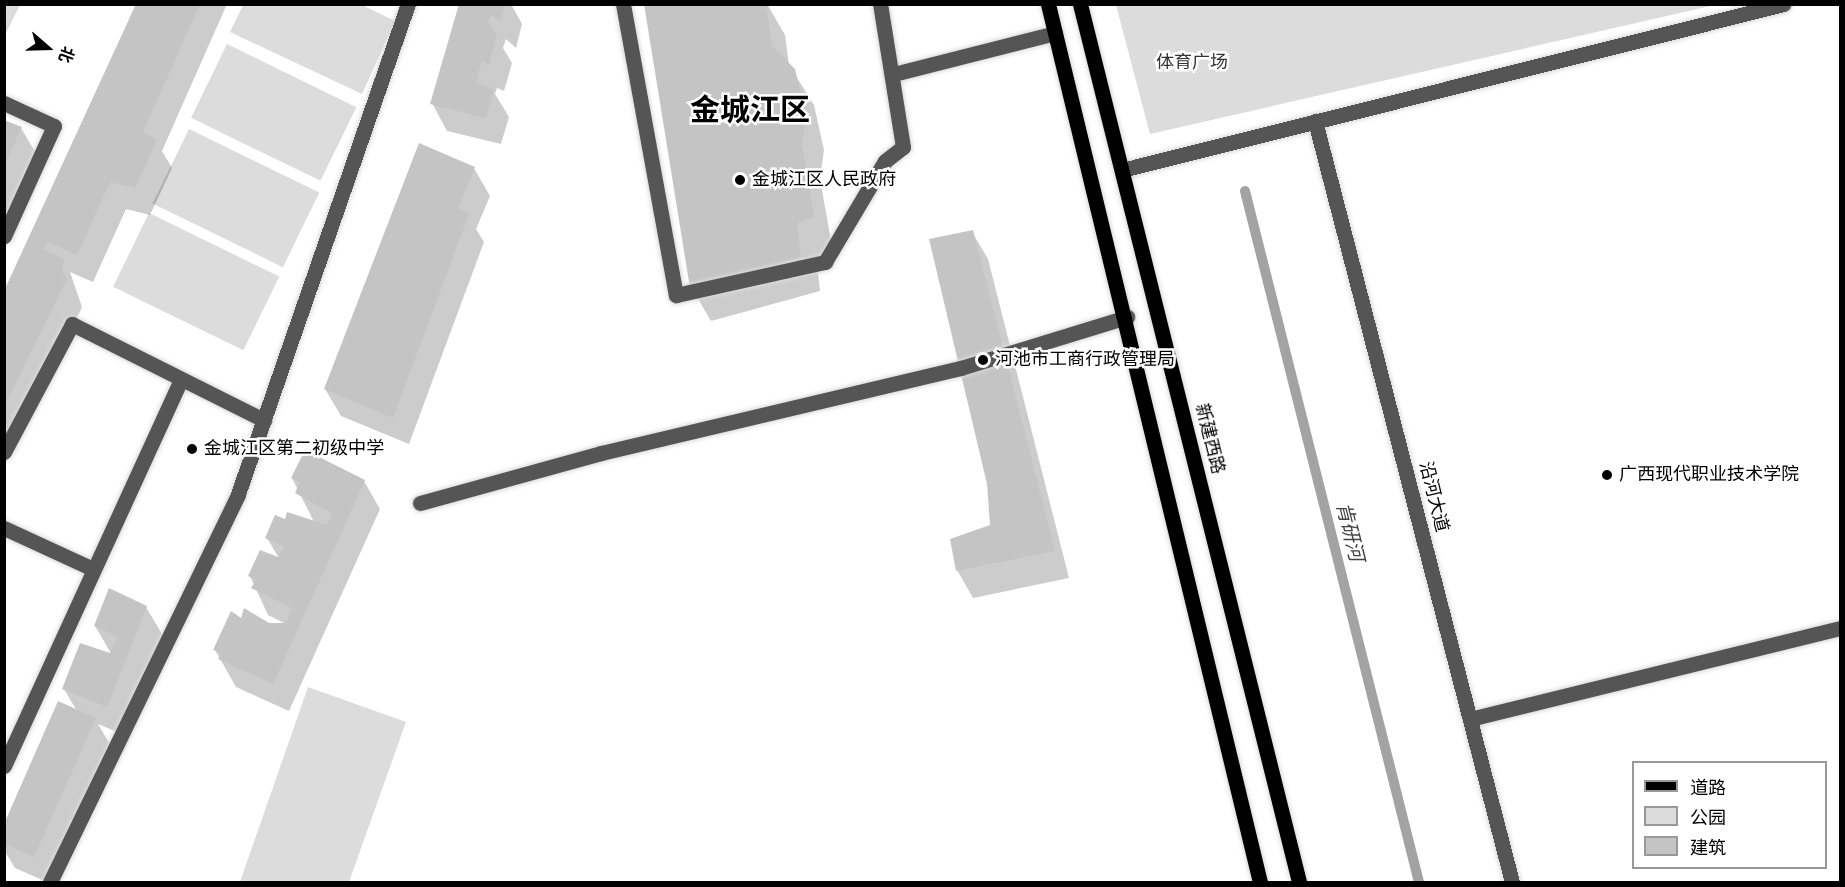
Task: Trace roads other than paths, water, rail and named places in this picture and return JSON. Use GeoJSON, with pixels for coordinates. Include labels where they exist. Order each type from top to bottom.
{"type":"FeatureCollection","features":[{"type":"Feature","properties":{"kind":"main road"},"geometry":{"type":"LineString","coordinates":[[1048,4],[1126,316],[1260,882]]}},
{"type":"Feature","properties":{"kind":"main road","name":"新建西路"},"geometry":{"type":"LineString","coordinates":[[1080,4],[1299,882]]}},
{"type":"Feature","properties":{"kind":"street"},"geometry":{"type":"LineString","coordinates":[[50,882],[238,494],[408,4]]}},
{"type":"Feature","properties":{"kind":"street"},"geometry":{"type":"LineString","coordinates":[[622,4],[676,295],[825,262],[885,161],[903,147],[894,74],[880,4]]}},
{"type":"Feature","properties":{"kind":"street"},"geometry":{"type":"LineString","coordinates":[[1122,170],[1784,4]]}},
{"type":"Feature","properties":{"kind":"street"},"geometry":{"type":"LineString","coordinates":[[894,74],[1055,33]]}},
{"type":"Feature","properties":{"kind":"street"},"geometry":{"type":"LineString","coordinates":[[4,104],[54,126],[4,236]]}},
{"type":"Feature","properties":{"kind":"street","name":"沿河大道"},"geometry":{"type":"LineString","coordinates":[[1315,121],[1512,882]]}},
{"type":"Feature","properties":{"kind":"street"},"geometry":{"type":"LineString","coordinates":[[420,503],[601,453],[961,368],[1126,316]]}},
{"type":"Feature","properties":{"kind":"street"},"geometry":{"type":"LineString","coordinates":[[4,452],[72,324],[264,420]]}},
{"type":"Feature","properties":{"kind":"street"},"geometry":{"type":"LineString","coordinates":[[4,766],[181,380]]}},
{"type":"Feature","properties":{"kind":"street"},"geometry":{"type":"LineString","coordinates":[[4,528],[93,569]]}},
{"type":"Feature","properties":{"kind":"street"},"geometry":{"type":"LineString","coordinates":[[1470,719],[1840,628]]}},
{"type":"Feature","properties":{"kind":"waterway","name":"肯研河"},"geometry":{"type":"LineString","coordinates":[[1245,191],[1419,882]]}},
{"type":"Feature","properties":{"kind":"place","name":"金城江区人民政府"},"geometry":{"type":"Point","coordinates":[740,180]}},
{"type":"Feature","properties":{"kind":"place","name":"河池市工商行政管理局"},"geometry":{"type":"Point","coordinates":[983,360]}},
{"type":"Feature","properties":{"kind":"place","name":"金城江区第二初级中学"},"geometry":{"type":"Point","coordinates":[192,449]}},
{"type":"Feature","properties":{"kind":"place","name":"广西现代职业技术学院"},"geometry":{"type":"Point","coordinates":[1607,475]}},
{"type":"Feature","properties":{"kind":"district","name":"金城江区"},"geometry":{"type":"Point","coordinates":[750,111]}},
{"type":"Feature","properties":{"kind":"park label","name":"体育广场"},"geometry":{"type":"Point","coordinates":[1192,63]}}]}
